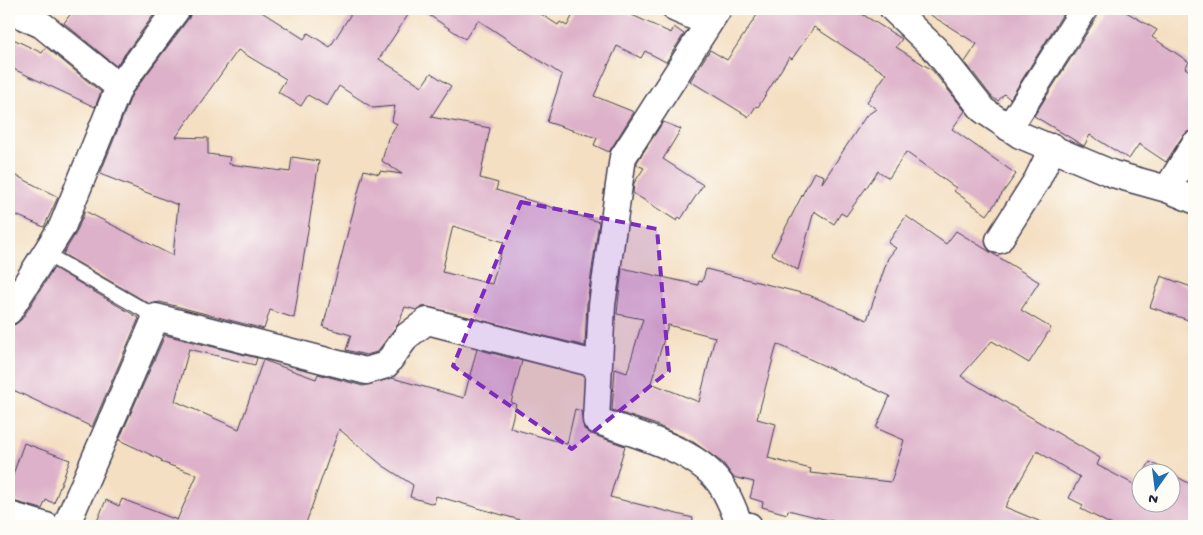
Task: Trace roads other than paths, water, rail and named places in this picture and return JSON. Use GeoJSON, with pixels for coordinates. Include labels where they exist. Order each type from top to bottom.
{"type":"FeatureCollection","features":[{"type":"Feature","properties":{"kind":"street"},"geometry":{"type":"LineString","coordinates":[[9,311],[62,227],[120,87],[177,9]]}},
{"type":"Feature","properties":{"kind":"street"},"geometry":{"type":"LineString","coordinates":[[676,9],[714,16],[623,157],[602,305],[596,420],[678,451],[704,465],[723,487],[739,523],[749,526]]}},
{"type":"Feature","properties":{"kind":"street"},"geometry":{"type":"LineString","coordinates":[[893,9],[934,49],[983,110],[1020,135],[1053,147],[1113,174],[1166,189],[1194,200]]}},
{"type":"Feature","properties":{"kind":"street"},"geometry":{"type":"LineString","coordinates":[[1009,128],[1084,9]]}},
{"type":"Feature","properties":{"kind":"street"},"geometry":{"type":"LineString","coordinates":[[9,10],[42,25],[120,87]]}},
{"type":"Feature","properties":{"kind":"street"},"geometry":{"type":"LineString","coordinates":[[1166,189],[1194,145]]}},
{"type":"Feature","properties":{"kind":"street"},"geometry":{"type":"LineString","coordinates":[[999,240],[1038,180],[1053,147]]}},
{"type":"Feature","properties":{"kind":"street"},"geometry":{"type":"LineString","coordinates":[[66,526],[156,317],[366,371],[386,365],[407,336],[427,321],[599,365]]}},
{"type":"Feature","properties":{"kind":"street"},"geometry":{"type":"LineString","coordinates":[[9,515],[46,526]]}},
{"type":"Feature","properties":{"kind":"lane"},"geometry":{"type":"LineString","coordinates":[[46,254],[156,317]]}}]}
